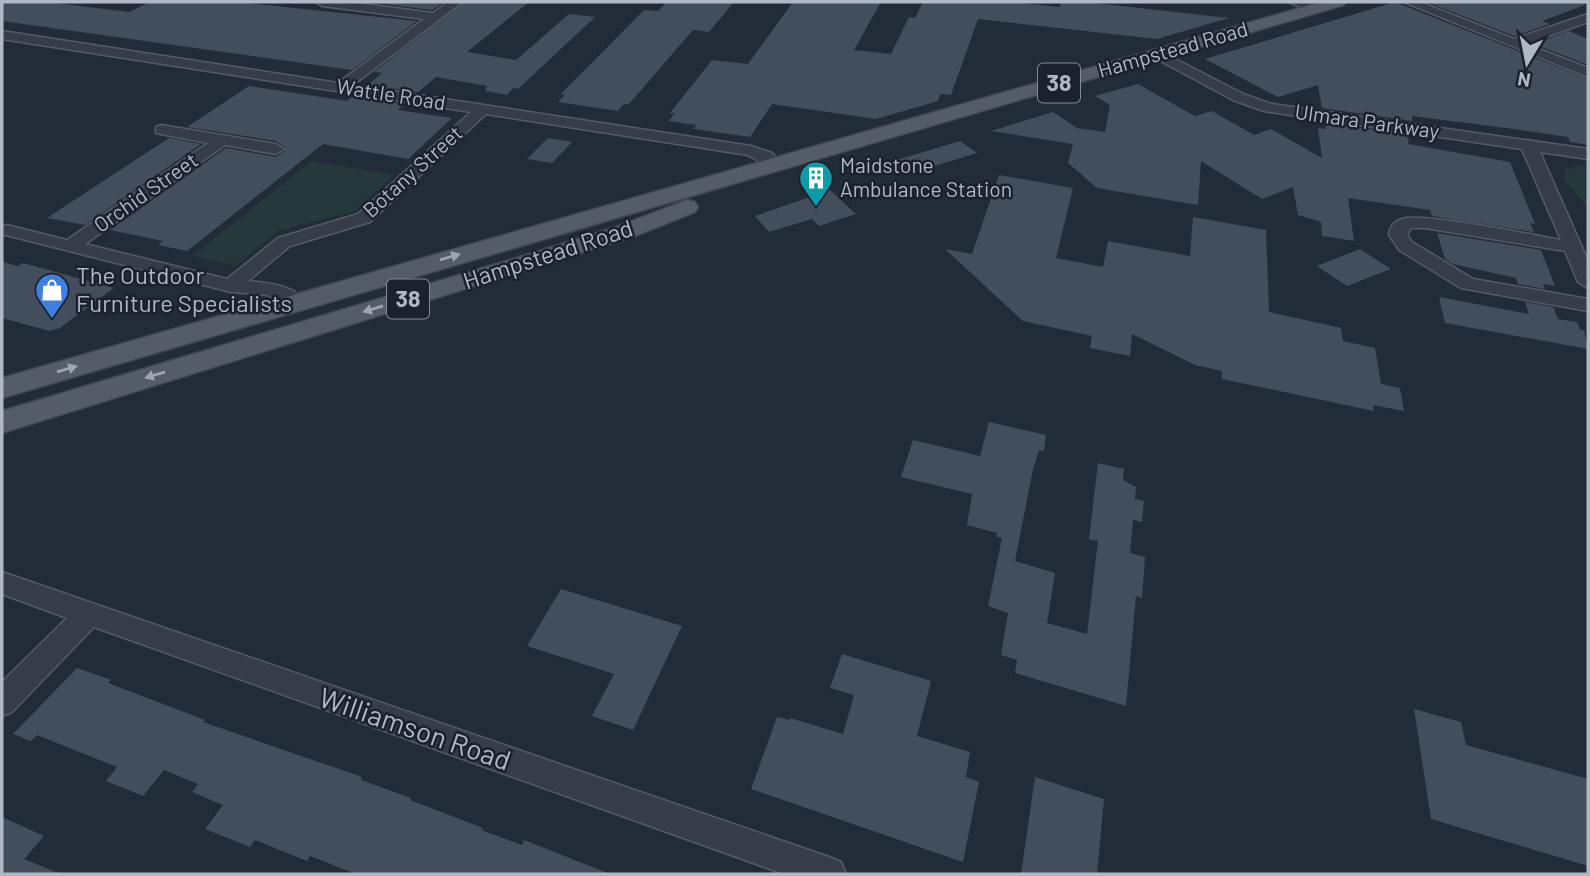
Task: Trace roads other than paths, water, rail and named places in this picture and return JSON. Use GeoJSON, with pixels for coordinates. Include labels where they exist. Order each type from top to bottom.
{"type":"FeatureCollection","features":[{"type":"Feature","properties":{"kind":"main road","name":"Hampstead Road"},"geometry":{"type":"LineString","coordinates":[[2,387],[807,157],[1322,3]]}},
{"type":"Feature","properties":{"kind":"main road","name":"Hampstead Road"},"geometry":{"type":"LineString","coordinates":[[2,422],[612,236],[807,157]]}},
{"type":"Feature","properties":{"kind":"street"},"geometry":{"type":"LineString","coordinates":[[322,2],[436,17]]}},
{"type":"Feature","properties":{"kind":"street"},"geometry":{"type":"LineString","coordinates":[[341,87],[456,2]]}},
{"type":"Feature","properties":{"kind":"street"},"geometry":{"type":"LineString","coordinates":[[1410,2],[1588,73]]}},
{"type":"Feature","properties":{"kind":"street"},"geometry":{"type":"LineString","coordinates":[[1516,43],[1588,18]]}},
{"type":"Feature","properties":{"kind":"street","name":"Wattle Road"},"geometry":{"type":"LineString","coordinates":[[2,35],[751,152],[766,156],[776,166]]}},
{"type":"Feature","properties":{"kind":"street","name":"Ulmara Parkway"},"geometry":{"type":"LineString","coordinates":[[1158,54],[1238,97],[1269,108],[1588,154]]}},
{"type":"Feature","properties":{"kind":"street","name":"Botany Street"},"geometry":{"type":"LineString","coordinates":[[231,286],[284,242],[364,218],[483,109]]}},
{"type":"Feature","properties":{"kind":"street"},"geometry":{"type":"LineString","coordinates":[[161,130],[276,149]]}},
{"type":"Feature","properties":{"kind":"street","name":"Orchid Street"},"geometry":{"type":"LineString","coordinates":[[70,246],[221,141]]}},
{"type":"Feature","properties":{"kind":"street"},"geometry":{"type":"LineString","coordinates":[[1529,146],[1588,282]]}},
{"type":"Feature","properties":{"kind":"street"},"geometry":{"type":"LineString","coordinates":[[1573,247],[1425,223],[1407,223],[1399,228],[1398,235],[1405,246],[1468,284],[1588,305]]}},
{"type":"Feature","properties":{"kind":"street"},"geometry":{"type":"LineString","coordinates":[[7,230],[231,286],[273,290],[296,302]]}},
{"type":"Feature","properties":{"kind":"street"},"geometry":{"type":"LineString","coordinates":[[231,286],[259,298],[251,315]]}},
{"type":"Feature","properties":{"kind":"street","name":"Williamson Road"},"geometry":{"type":"LineString","coordinates":[[2,583],[829,874]]}},
{"type":"Feature","properties":{"kind":"street"},"geometry":{"type":"LineString","coordinates":[[2,702],[88,615]]}},
{"type":"Feature","properties":{"kind":"place","name":"Maidstone Ambulance Station"},"geometry":{"type":"Point","coordinates":[816,208]}},
{"type":"Feature","properties":{"kind":"place","name":"The Outdoor Furniture Specialists"},"geometry":{"type":"Point","coordinates":[52,320]}}]}
